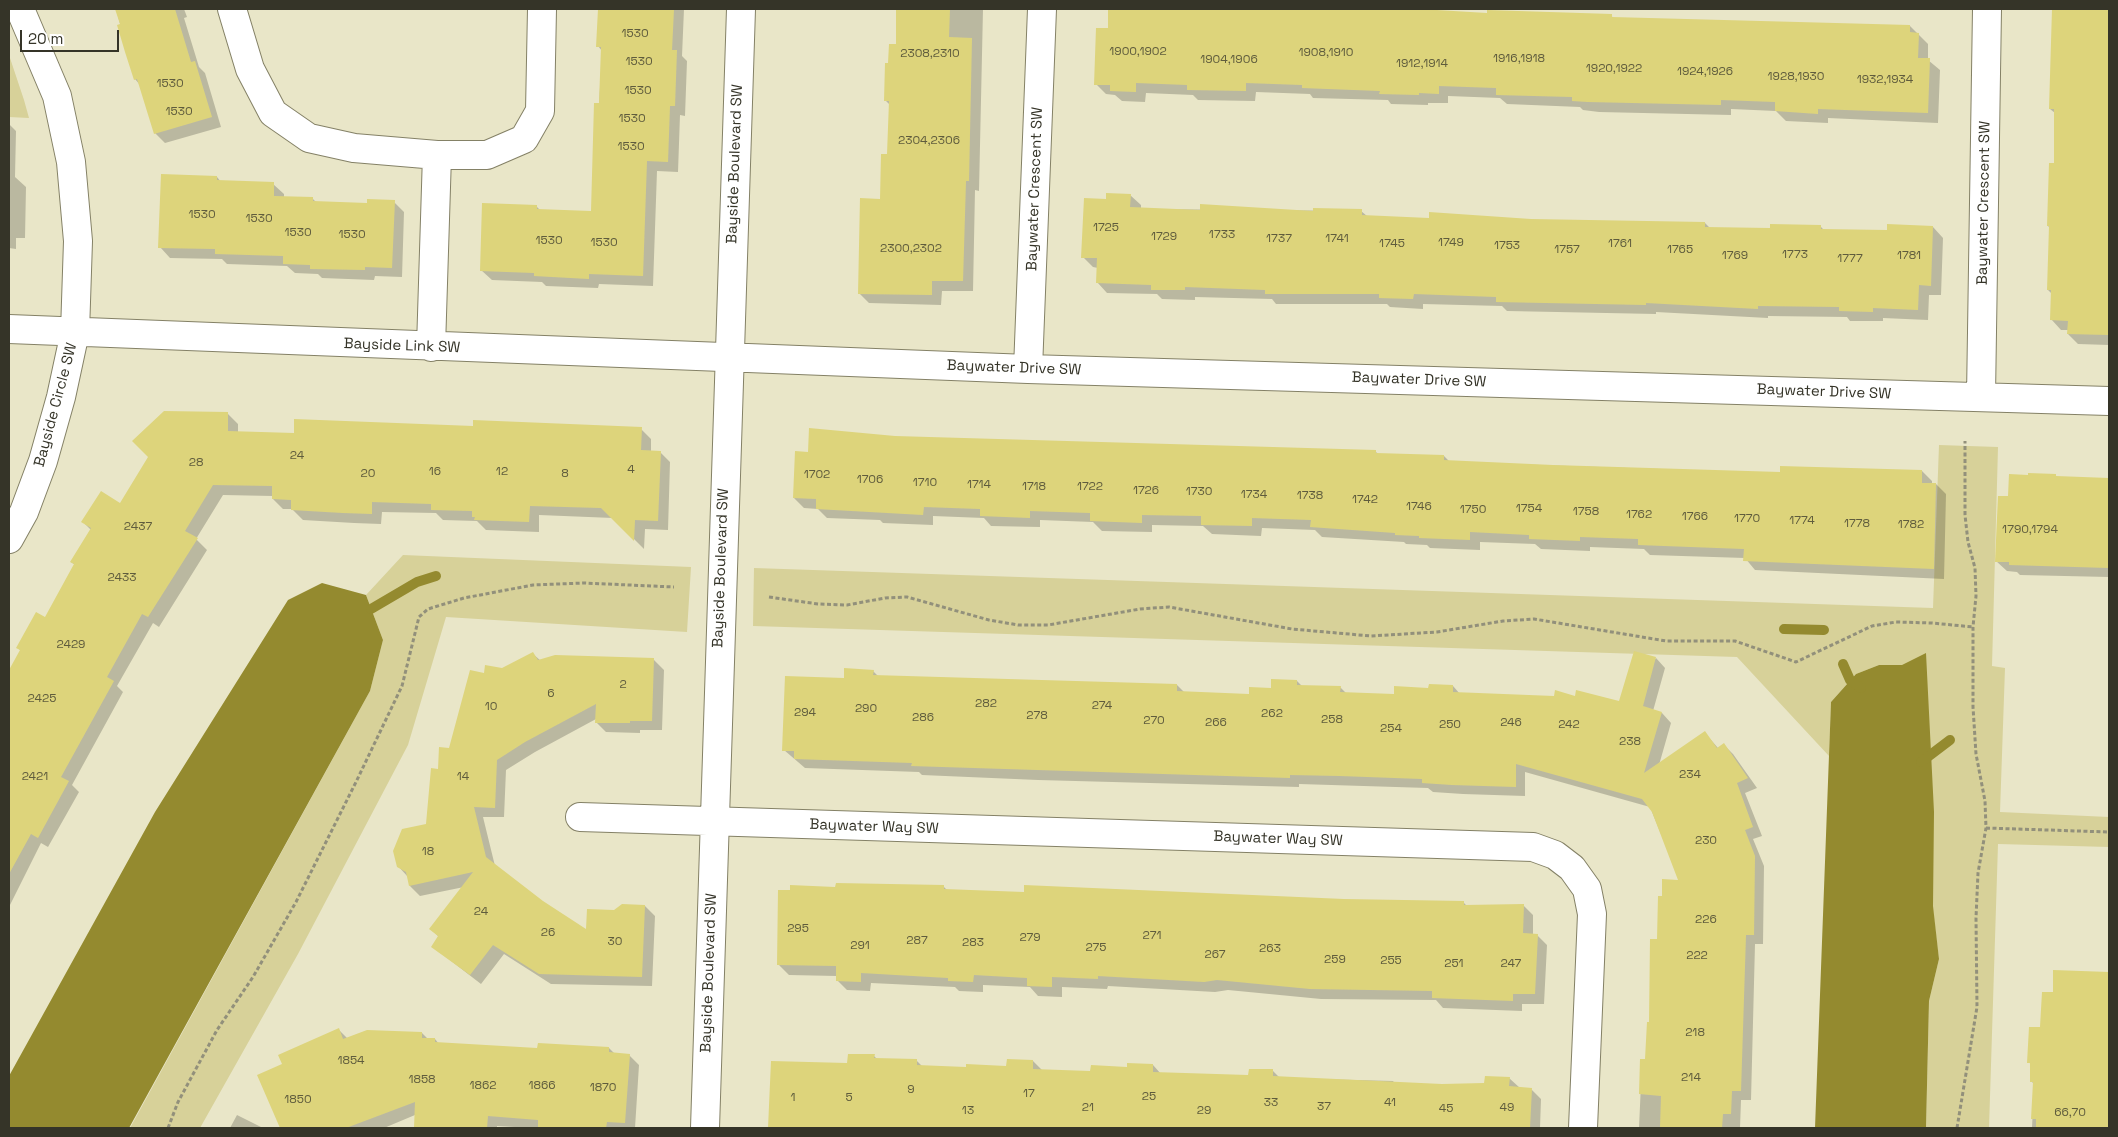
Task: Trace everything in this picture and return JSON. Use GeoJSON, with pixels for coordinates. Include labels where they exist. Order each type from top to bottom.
{"type":"FeatureCollection","features":[{"type":"Feature","properties":{"kind":"street"},"geometry":{"type":"LineString","coordinates":[[20,9],[57,96],[71,162],[78,241],[75,332]]}},
{"type":"Feature","properties":{"kind":"street"},"geometry":{"type":"LineString","coordinates":[[232,9],[250,69],[273,113],[309,138],[354,148],[437,155],[487,155],[524,138],[540,111],[542,9]]}},
{"type":"Feature","properties":{"kind":"street","name":"Bayside Boulevard SW"},"geometry":{"type":"LineString","coordinates":[[704,1128],[741,9]]}},
{"type":"Feature","properties":{"kind":"street","name":"Baywater Crescent SW"},"geometry":{"type":"LineString","coordinates":[[1028,369],[1042,9]]}},
{"type":"Feature","properties":{"kind":"street","name":"Baywater Crescent SW"},"geometry":{"type":"LineString","coordinates":[[1981,396],[1987,9]]}},
{"type":"Feature","properties":{"kind":"street"},"geometry":{"type":"LineString","coordinates":[[431,347],[437,155]]}},
{"type":"Feature","properties":{"kind":"street","name":"Bayside Circle SW"},"geometry":{"type":"LineString","coordinates":[[9,329],[75,332],[61,397],[43,461],[24,512],[9,538]]}},
{"type":"Feature","properties":{"kind":"street","name":"Bayside Link SW"},"geometry":{"type":"LineString","coordinates":[[75,332],[728,358]]}},
{"type":"Feature","properties":{"kind":"street","name":"Baywater Drive SW"},"geometry":{"type":"LineString","coordinates":[[728,358],[1028,369],[1981,396],[2109,402]]}},
{"type":"Feature","properties":{"kind":"street","name":"Baywater Way SW"},"geometry":{"type":"LineString","coordinates":[[580,817],[1534,847],[1554,855],[1572,868],[1587,889],[1592,914],[1584,1128]]}},
{"type":"Feature","properties":{"kind":"path"},"geometry":{"type":"LineString","coordinates":[[1958,1128],[1976,1008],[1978,873],[1986,828],[1985,801],[1976,754],[1973,707],[1973,627],[1976,596],[1975,568],[1968,542],[1965,515],[1965,441]]}},
{"type":"Feature","properties":{"kind":"path"},"geometry":{"type":"LineString","coordinates":[[168,1128],[178,1102],[217,1030],[253,977],[296,902],[356,782],[402,686],[418,617],[428,610],[464,598],[533,585],[584,583],[674,587]]}},
{"type":"Feature","properties":{"kind":"path"},"geometry":{"type":"LineString","coordinates":[[769,597],[818,604],[847,605],[885,598],[907,597],[989,620],[1018,625],[1048,625],[1140,609],[1170,607],[1292,629],[1371,636],[1421,633],[1503,621],[1534,619],[1666,641],[1736,641],[1796,662],[1872,626],[1896,622],[1932,622],[1973,627]]}},
{"type":"Feature","properties":{"kind":"path"},"geometry":{"type":"LineString","coordinates":[[1986,828],[2109,832]]}},
{"type":"Feature","properties":{"kind":"shaded area"},"geometry":{"type":"Polygon","coordinates":[[[9,55],[24,100],[29,118],[9,117],[9,55]]]}},
{"type":"Feature","properties":{"kind":"shaded area"},"geometry":{"type":"Polygon","coordinates":[[[1939,445],[1998,447],[1992,666],[2005,668],[2000,812],[2109,817],[2109,847],[1998,844],[1989,1128],[1926,1128],[1929,1001],[1939,959],[1902,665],[1879,665],[1856,674],[1831,702],[1829,756],[1737,657],[753,626],[754,568],[1933,608],[1939,445]]]}},
{"type":"Feature","properties":{"kind":"shaded area"},"geometry":{"type":"Polygon","coordinates":[[[403,555],[691,567],[687,632],[446,617],[408,745],[298,954],[200,1128],[130,1128],[370,691],[383,640],[366,595],[403,555]]]}},
{"type":"Feature","properties":{"kind":"shaded area"},"geometry":{"type":"Polygon","coordinates":[[[322,583],[366,595],[383,640],[370,691],[129,1128],[9,1128],[9,1076],[155,812],[288,600],[322,583]]]}},
{"type":"Feature","properties":{"kind":"shaded area"},"geometry":{"type":"Polygon","coordinates":[[[1926,653],[1934,812],[1933,906],[1939,959],[1929,1001],[1926,1128],[1815,1128],[1831,702],[1856,674],[1879,665],[1902,665],[1926,653]]]}},
{"type":"Feature","properties":{"kind":"building"},"geometry":{"type":"Polygon","coordinates":[[[115,9],[175,9],[191,62],[195,61],[212,117],[154,134],[137,79],[134,80],[125,52],[117,25],[120,24],[115,9]]]}},
{"type":"Feature","properties":{"kind":"building"},"geometry":{"type":"Polygon","coordinates":[[[598,9],[674,9],[672,50],[677,50],[675,106],[670,106],[668,162],[647,161],[643,276],[589,274],[589,279],[534,276],[534,273],[480,271],[482,203],[537,205],[537,209],[591,211],[594,103],[599,103],[601,47],[596,47],[598,9]]]}},
{"type":"Feature","properties":{"kind":"building"},"geometry":{"type":"Polygon","coordinates":[[[896,9],[950,9],[949,37],[972,38],[969,181],[966,181],[963,281],[932,281],[932,295],[858,294],[860,198],[880,199],[881,154],[887,154],[889,101],[884,101],[885,63],[888,63],[889,44],[896,44],[896,9]]]}},
{"type":"Feature","properties":{"kind":"building"},"geometry":{"type":"Polygon","coordinates":[[[1108,9],[1420,9],[1487,13],[1487,10],[1612,14],[1612,17],[1910,25],[1910,32],[1919,33],[1918,58],[1930,58],[1928,113],[1818,109],[1818,114],[1775,111],[1775,102],[1721,100],[1721,105],[1588,102],[1572,101],[1572,97],[1496,95],[1496,88],[1439,86],[1439,94],[1419,93],[1419,95],[1379,94],[1380,91],[1302,88],[1302,85],[1246,83],[1246,91],[1187,90],[1187,85],[1136,83],[1136,92],[1110,91],[1110,85],[1094,85],[1096,28],[1108,28],[1108,9]]]}},
{"type":"Feature","properties":{"kind":"building"},"geometry":{"type":"Polygon","coordinates":[[[2052,9],[2109,9],[2109,335],[2067,334],[2068,321],[2050,320],[2051,290],[2047,290],[2049,226],[2047,226],[2049,163],[2054,163],[2054,109],[2049,109],[2052,9]]]}},
{"type":"Feature","properties":{"kind":"building"},"geometry":{"type":"Polygon","coordinates":[[[161,174],[217,176],[217,180],[274,182],[274,196],[313,197],[313,201],[367,203],[367,199],[395,200],[392,268],[365,267],[365,270],[310,269],[310,265],[283,264],[283,256],[215,254],[215,249],[158,248],[161,174]]]}},
{"type":"Feature","properties":{"kind":"building"},"geometry":{"type":"Polygon","coordinates":[[[1106,193],[1131,194],[1130,207],[1200,210],[1200,204],[1313,211],[1313,208],[1362,209],[1362,215],[1429,218],[1429,212],[1531,219],[1705,222],[1705,227],[1770,228],[1770,224],[1821,225],[1821,229],[1887,230],[1887,224],[1933,226],[1931,286],[1919,285],[1918,310],[1873,308],[1873,312],[1839,311],[1839,307],[1758,306],[1758,309],[1646,303],[1646,305],[1496,302],[1496,297],[1414,294],[1413,299],[1379,298],[1379,294],[1265,294],[1265,290],[1185,287],[1185,290],[1151,290],[1151,285],[1096,283],[1097,258],[1081,258],[1084,198],[1106,199],[1106,193]]]}},
{"type":"Feature","properties":{"kind":"building"},"geometry":{"type":"Polygon","coordinates":[[[164,411],[228,412],[228,431],[294,433],[294,419],[473,426],[473,420],[642,427],[641,450],[661,451],[658,521],[635,520],[634,541],[601,508],[530,506],[529,522],[474,520],[475,517],[472,517],[472,511],[431,510],[431,504],[372,502],[372,514],[291,510],[291,500],[272,499],[272,486],[213,485],[185,531],[198,538],[148,617],[142,614],[107,677],[114,681],[61,777],[69,781],[38,838],[31,834],[9,874],[9,670],[20,650],[16,648],[36,612],[45,617],[74,564],[70,562],[91,528],[81,522],[101,491],[120,503],[148,457],[132,441],[164,411]]]}},
{"type":"Feature","properties":{"kind":"building"},"geometry":{"type":"Polygon","coordinates":[[[809,428],[895,436],[1376,450],[1376,453],[1444,455],[1444,460],[1553,465],[1780,472],[1780,466],[1922,470],[1922,483],[1936,483],[1934,569],[1743,561],[1744,549],[1638,545],[1638,539],[1580,537],[1580,541],[1529,539],[1529,535],[1470,532],[1470,540],[1419,538],[1419,536],[1395,535],[1395,533],[1310,527],[1311,520],[1252,518],[1252,526],[1201,525],[1201,516],[1142,515],[1142,523],[1090,521],[1090,513],[1030,511],[1030,518],[980,516],[980,509],[924,507],[923,515],[816,509],[816,499],[793,498],[795,451],[808,452],[809,428]]]}},
{"type":"Feature","properties":{"kind":"building"},"geometry":{"type":"Polygon","coordinates":[[[2028,473],[2109,478],[2109,568],[2009,565],[2009,562],[1995,562],[1998,496],[2008,496],[2009,474],[2028,475],[2028,473]]]}},
{"type":"Feature","properties":{"kind":"building"},"geometry":{"type":"Polygon","coordinates":[[[1634,651],[1656,657],[1643,706],[1662,712],[1644,773],[1705,731],[1717,748],[1724,743],[1748,778],[1737,783],[1753,827],[1745,830],[1755,856],[1754,935],[1746,935],[1741,1091],[1732,1091],[1731,1114],[1723,1114],[1722,1128],[1660,1128],[1661,1096],[1639,1094],[1640,1059],[1645,1059],[1647,1022],[1649,1022],[1650,939],[1657,939],[1658,896],[1662,896],[1662,879],[1678,880],[1652,812],[1642,799],[1516,764],[1516,787],[1422,783],[1422,779],[1340,776],[1290,775],[1290,778],[911,766],[912,763],[794,759],[794,751],[782,751],[785,676],[844,678],[844,668],[874,670],[873,675],[1177,684],[1177,691],[1249,694],[1249,687],[1271,688],[1271,679],[1297,680],[1297,685],[1341,686],[1340,692],[1394,694],[1394,686],[1428,688],[1429,684],[1453,685],[1453,692],[1554,696],[1555,690],[1575,696],[1576,690],[1619,701],[1634,651]]]}},
{"type":"Feature","properties":{"kind":"building"},"geometry":{"type":"Polygon","coordinates":[[[533,652],[538,660],[555,655],[654,658],[652,721],[595,723],[596,704],[525,742],[497,760],[495,808],[474,807],[486,857],[543,901],[586,929],[587,909],[614,910],[622,904],[645,905],[642,977],[539,974],[493,945],[470,975],[431,947],[438,936],[429,929],[473,872],[409,886],[406,872],[397,867],[393,851],[402,829],[426,824],[431,768],[438,769],[439,747],[449,748],[470,670],[484,673],[485,665],[502,668],[533,652]]]}},
{"type":"Feature","properties":{"kind":"building"},"geometry":{"type":"Polygon","coordinates":[[[836,883],[944,885],[944,889],[1024,892],[1024,885],[1344,899],[1464,901],[1464,905],[1524,904],[1523,933],[1538,934],[1535,994],[1513,994],[1513,1001],[1432,998],[1432,991],[1310,989],[1217,980],[1204,982],[1098,976],[1098,979],[1052,977],[1052,987],[1027,986],[1027,978],[974,975],[973,982],[948,981],[948,978],[861,973],[861,982],[836,981],[836,966],[777,965],[778,890],[790,890],[790,885],[835,887],[836,883]]]}},
{"type":"Feature","properties":{"kind":"building"},"geometry":{"type":"Polygon","coordinates":[[[2053,970],[2109,972],[2109,1128],[2036,1128],[2036,1119],[2031,1119],[2033,1082],[2030,1082],[2030,1063],[2027,1063],[2029,1027],[2040,1027],[2042,992],[2053,992],[2053,970]]]}},
{"type":"Feature","properties":{"kind":"building"},"geometry":{"type":"Polygon","coordinates":[[[339,1028],[343,1039],[367,1030],[422,1032],[422,1038],[435,1038],[435,1042],[537,1048],[538,1043],[609,1047],[609,1052],[630,1054],[625,1123],[607,1122],[606,1128],[538,1128],[538,1120],[488,1116],[487,1128],[414,1128],[415,1102],[346,1128],[280,1128],[257,1075],[282,1064],[278,1055],[339,1028]]]}},
{"type":"Feature","properties":{"kind":"building"},"geometry":{"type":"Polygon","coordinates":[[[848,1054],[875,1054],[874,1058],[917,1059],[917,1065],[966,1067],[966,1064],[1006,1066],[1007,1059],[1033,1060],[1033,1069],[1090,1071],[1091,1065],[1127,1067],[1127,1063],[1153,1064],[1153,1072],[1248,1075],[1249,1069],[1273,1069],[1273,1076],[1442,1084],[1484,1083],[1485,1076],[1510,1077],[1509,1086],[1532,1088],[1530,1128],[768,1128],[771,1061],[847,1063],[848,1054]]]}},
{"type":"Feature","properties":{"kind":"waterway"},"geometry":{"type":"LineString","coordinates":[[371,609],[417,582],[436,576]]}},
{"type":"Feature","properties":{"kind":"waterway"},"geometry":{"type":"LineString","coordinates":[[1784,629],[1824,630]]}},
{"type":"Feature","properties":{"kind":"waterway"},"geometry":{"type":"LineString","coordinates":[[1843,664],[1850,680],[1861,688]]}},
{"type":"Feature","properties":{"kind":"waterway"},"geometry":{"type":"LineString","coordinates":[[1921,762],[1950,740]]}}]}
